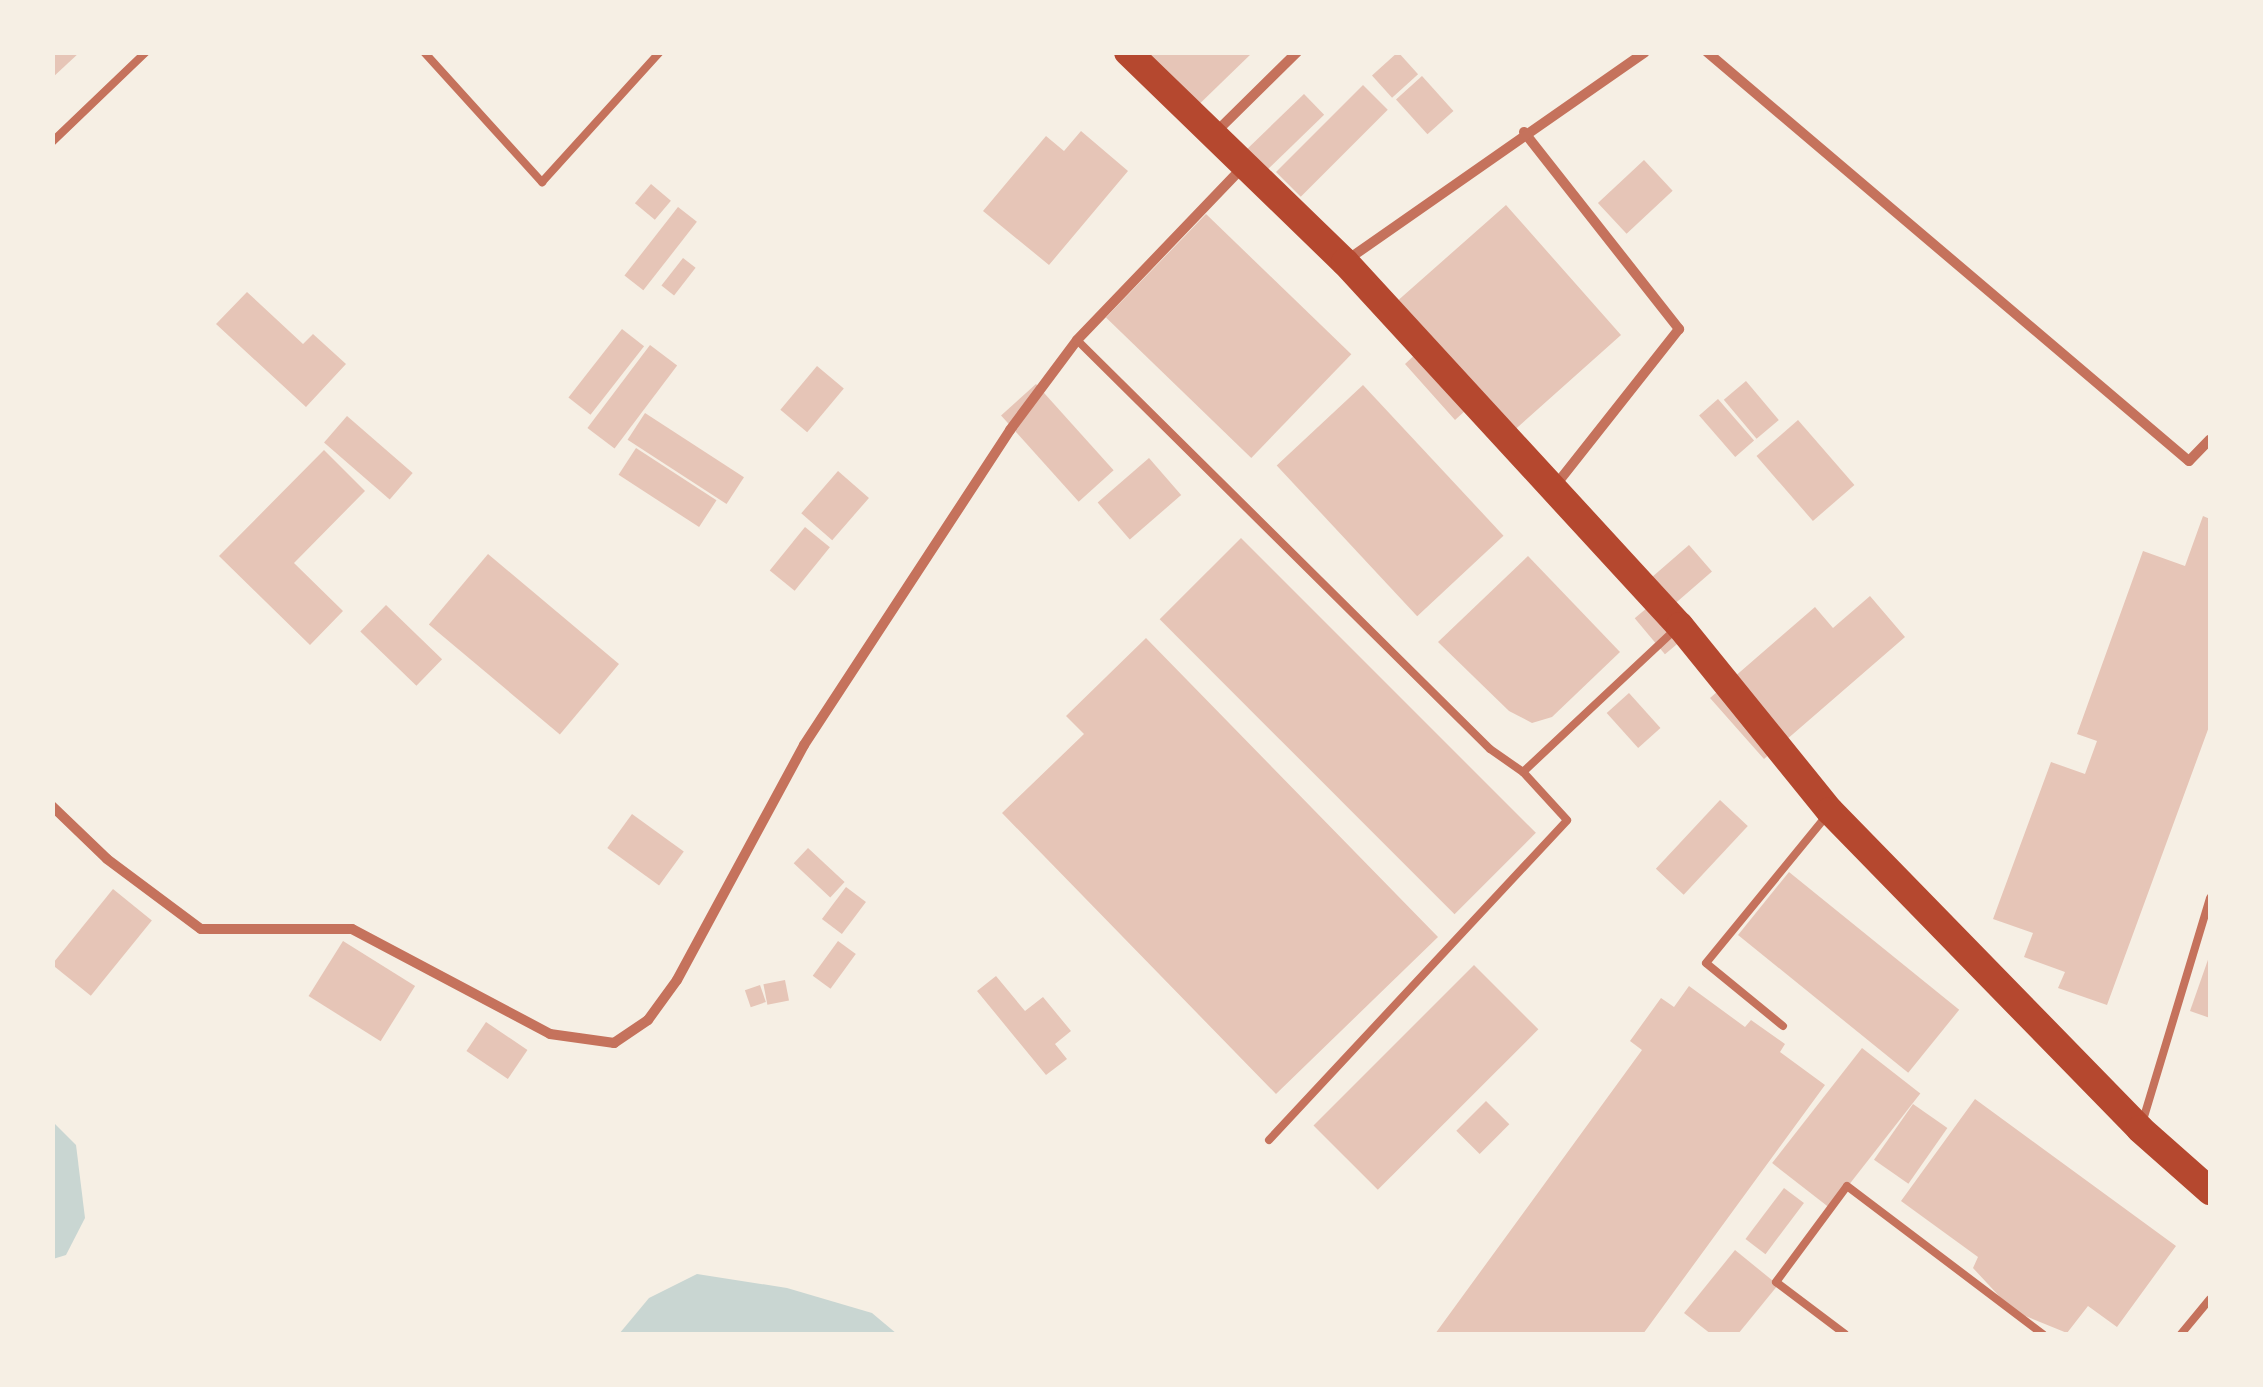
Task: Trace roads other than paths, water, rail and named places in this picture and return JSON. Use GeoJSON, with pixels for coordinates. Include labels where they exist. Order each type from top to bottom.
{"type":"FeatureCollection","features":[{"type":"Feature","properties":{"kind":"highway"},"geometry":{"type":"LineString","coordinates":[[1128,52],[1345,262],[1680,626],[1830,811],[2140,1129],[2210,1191]]}},
{"type":"Feature","properties":{"kind":"street"},"geometry":{"type":"LineString","coordinates":[[1215,133],[1297,52]]}},
{"type":"Feature","properties":{"kind":"street"},"geometry":{"type":"LineString","coordinates":[[1345,262],[1524,132],[1645,52]]}},
{"type":"Feature","properties":{"kind":"street"},"geometry":{"type":"LineString","coordinates":[[1706,52],[2189,461],[2210,439]]}},
{"type":"Feature","properties":{"kind":"street"},"geometry":{"type":"LineString","coordinates":[[1524,132],[1679,328],[1553,488]]}},
{"type":"Feature","properties":{"kind":"street"},"geometry":{"type":"LineString","coordinates":[[52,806],[106,859],[201,928],[352,929],[550,1034],[614,1043],[648,1020],[677,980],[804,746],[917,569],[1077,340],[1245,164]]}},
{"type":"Feature","properties":{"kind":"lane"},"geometry":{"type":"LineString","coordinates":[[52,142],[146,52]]}},
{"type":"Feature","properties":{"kind":"lane"},"geometry":{"type":"LineString","coordinates":[[424,52],[542,182],[660,52]]}},
{"type":"Feature","properties":{"kind":"lane"},"geometry":{"type":"LineString","coordinates":[[1077,340],[1490,749],[1524,772],[1567,820],[1269,1140]]}},
{"type":"Feature","properties":{"kind":"lane"},"geometry":{"type":"LineString","coordinates":[[1524,772],[1680,626]]}},
{"type":"Feature","properties":{"kind":"lane"},"geometry":{"type":"LineString","coordinates":[[1783,1026],[1706,963],[1830,811]]}},
{"type":"Feature","properties":{"kind":"lane"},"geometry":{"type":"LineString","coordinates":[[2140,1129],[2210,898]]}},
{"type":"Feature","properties":{"kind":"lane"},"geometry":{"type":"LineString","coordinates":[[1845,1334],[1776,1282],[1847,1186],[2042,1334]]}},
{"type":"Feature","properties":{"kind":"lane"},"geometry":{"type":"LineString","coordinates":[[2182,1334],[2210,1298]]}}]}
